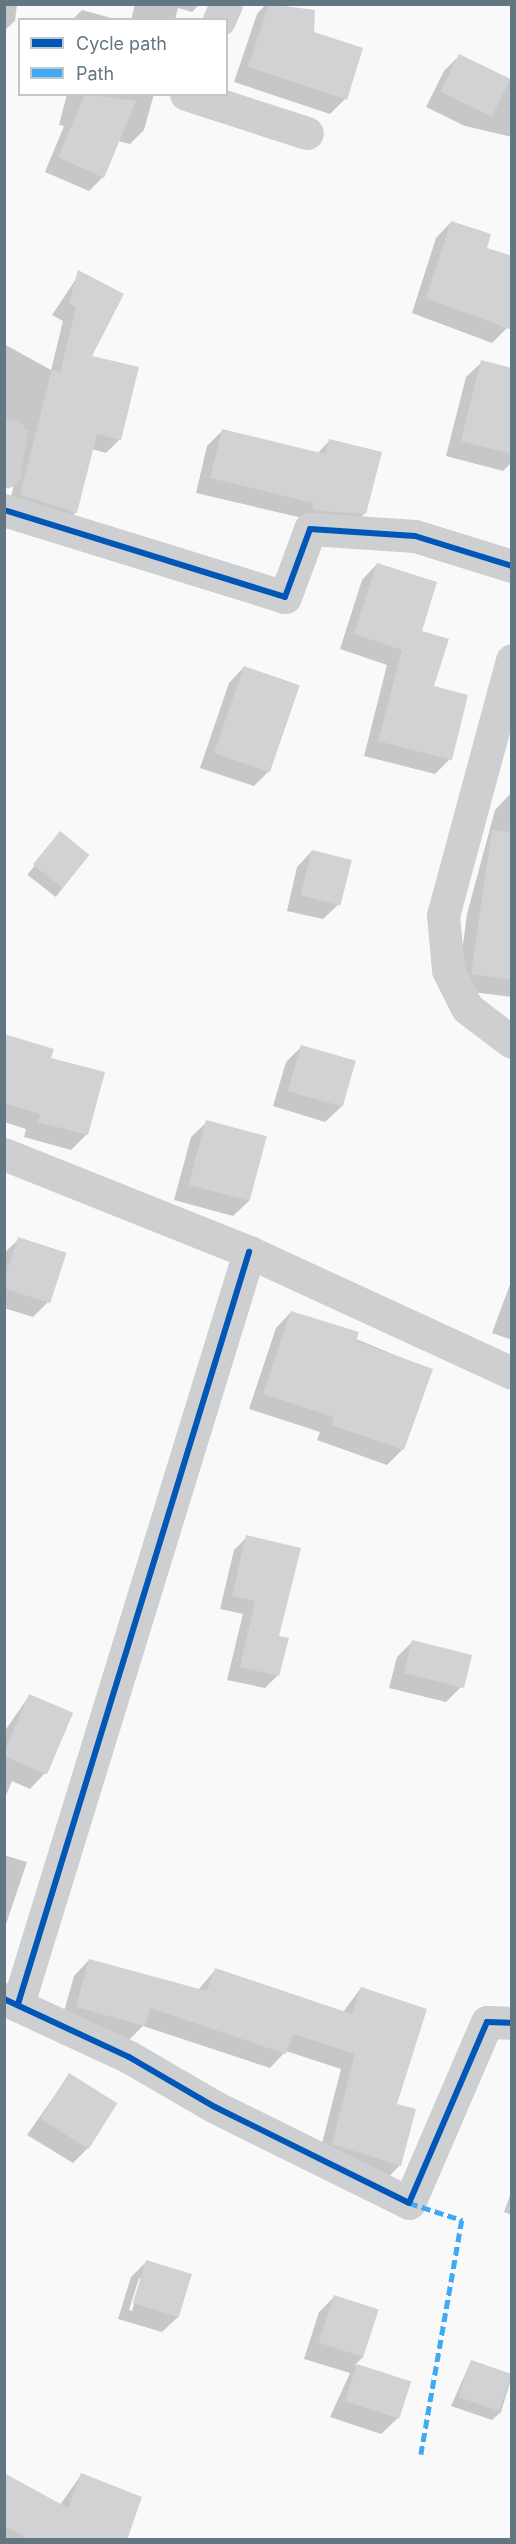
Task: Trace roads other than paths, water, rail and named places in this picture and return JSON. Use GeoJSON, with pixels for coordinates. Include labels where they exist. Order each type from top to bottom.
{"type":"FeatureCollection","features":[{"type":"Feature","properties":{"kind":"street"},"geometry":{"type":"LineString","coordinates":[[220,18],[226,4]]}},
{"type":"Feature","properties":{"kind":"street"},"geometry":{"type":"LineString","coordinates":[[192,96],[307,133]]}},
{"type":"Feature","properties":{"kind":"street"},"geometry":{"type":"LineString","coordinates":[[4,434],[10,436],[4,472]]}},
{"type":"Feature","properties":{"kind":"street"},"geometry":{"type":"LineString","coordinates":[[4,510],[285,597],[310,529],[415,536],[512,566]]}},
{"type":"Feature","properties":{"kind":"street"},"geometry":{"type":"LineString","coordinates":[[512,660],[443,915],[448,970],[467,1008],[512,1042]]}},
{"type":"Feature","properties":{"kind":"street"},"geometry":{"type":"LineString","coordinates":[[4,1154],[249,1252],[512,1373]]}},
{"type":"Feature","properties":{"kind":"street"},"geometry":{"type":"LineString","coordinates":[[249,1252],[11,2002],[409,2203],[487,2022],[512,2023]]}}]}
